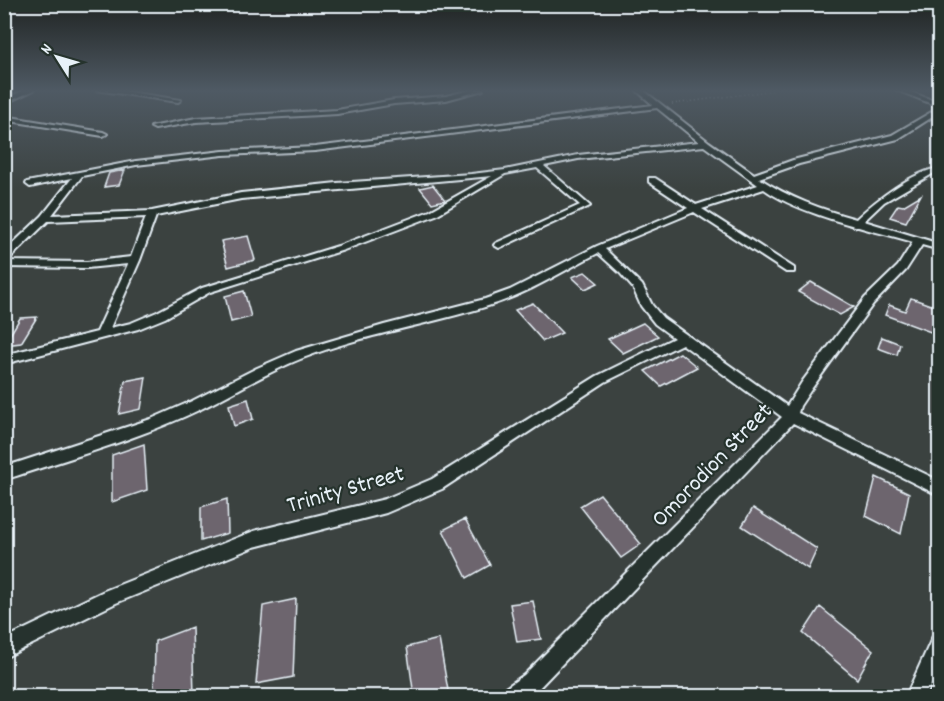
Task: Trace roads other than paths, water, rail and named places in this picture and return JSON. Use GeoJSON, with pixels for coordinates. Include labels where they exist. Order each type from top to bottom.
{"type":"FeatureCollection","features":[{"type":"Feature","properties":{"kind":"street"},"geometry":{"type":"LineString","coordinates":[[33,123],[103,134]]}},
{"type":"Feature","properties":{"kind":"street"},"geometry":{"type":"LineString","coordinates":[[155,127],[180,123]]}},
{"type":"Feature","properties":{"kind":"street"},"geometry":{"type":"LineString","coordinates":[[30,184],[136,163],[223,153],[315,149],[524,123]]}},
{"type":"Feature","properties":{"kind":"street"},"geometry":{"type":"LineString","coordinates":[[679,123],[777,194],[813,209],[939,247]]}},
{"type":"Feature","properties":{"kind":"street"},"geometry":{"type":"LineString","coordinates":[[753,177],[796,162],[895,137],[916,123]]}},
{"type":"Feature","properties":{"kind":"street"},"geometry":{"type":"LineString","coordinates":[[45,218],[152,214],[241,196],[505,172],[578,157],[706,144]]}},
{"type":"Feature","properties":{"kind":"street"},"geometry":{"type":"LineString","coordinates":[[499,245],[586,206],[538,165]]}},
{"type":"Feature","properties":{"kind":"street"},"geometry":{"type":"LineString","coordinates":[[858,222],[881,200],[939,170]]}},
{"type":"Feature","properties":{"kind":"street"},"geometry":{"type":"LineString","coordinates":[[4,360],[101,336],[161,315],[206,290],[341,248],[433,213],[505,172]]}},
{"type":"Feature","properties":{"kind":"street"},"geometry":{"type":"LineString","coordinates":[[4,258],[45,218],[80,173]]}},
{"type":"Feature","properties":{"kind":"street"},"geometry":{"type":"LineString","coordinates":[[652,180],[693,209],[790,270]]}},
{"type":"Feature","properties":{"kind":"street"},"geometry":{"type":"LineString","coordinates":[[4,474],[155,423],[300,354],[505,295],[600,248],[693,209],[763,186]]}},
{"type":"Feature","properties":{"kind":"street"},"geometry":{"type":"LineString","coordinates":[[101,336],[135,260],[152,214]]}},
{"type":"Feature","properties":{"kind":"street","name":"Omorodion Street"},"geometry":{"type":"LineString","coordinates":[[511,696],[531,682],[791,416],[794,405],[807,385],[869,301],[902,268],[919,241]]}},
{"type":"Feature","properties":{"kind":"street"},"geometry":{"type":"LineString","coordinates":[[4,247],[16,247]]}},
{"type":"Feature","properties":{"kind":"street"},"geometry":{"type":"LineString","coordinates":[[600,248],[638,287],[647,306],[659,321],[791,416],[939,489]]}},
{"type":"Feature","properties":{"kind":"street"},"geometry":{"type":"LineString","coordinates":[[4,264],[87,265],[135,260]]}},
{"type":"Feature","properties":{"kind":"street","name":"Trinity Street"},"geometry":{"type":"LineString","coordinates":[[4,649],[110,597],[254,539],[386,506],[437,484],[601,379],[683,339]]}},
{"type":"Feature","properties":{"kind":"street"},"geometry":{"type":"LineString","coordinates":[[916,696],[939,643]]}}]}
